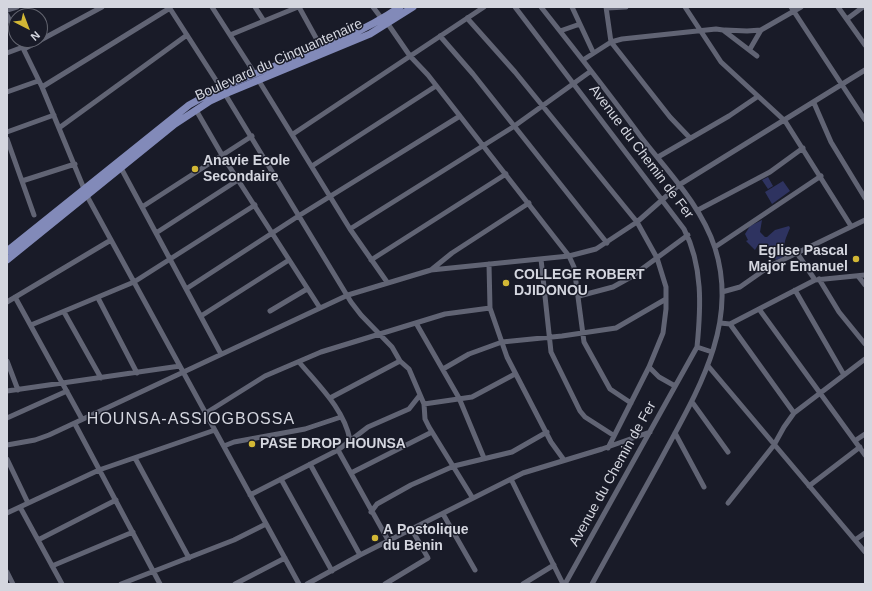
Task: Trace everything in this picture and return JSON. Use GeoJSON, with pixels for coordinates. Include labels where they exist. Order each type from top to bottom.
{"type":"FeatureCollection","features":[{"type":"Feature","properties":{"kind":"main road","name":"Boulevard du Cinquantenaire"},"geometry":{"type":"LineString","coordinates":[[7,260],[181,111],[257,77],[370,34],[400,7]]}},
{"type":"Feature","properties":{"kind":"main road","name":"Boulevard du Cinquantenaire"},"geometry":{"type":"LineString","coordinates":[[257,77],[322,47],[385,22],[413,7]]}},
{"type":"Feature","properties":{"kind":"main road","name":"Boulevard du Cinquantenaire"},"geometry":{"type":"LineString","coordinates":[[7,249],[121,168],[175,124],[223,91]]}},
{"type":"Feature","properties":{"kind":"street"},"geometry":{"type":"LineString","coordinates":[[7,10],[17,7]]}},
{"type":"Feature","properties":{"kind":"street"},"geometry":{"type":"LineString","coordinates":[[48,35],[102,7]]}},
{"type":"Feature","properties":{"kind":"street"},"geometry":{"type":"LineString","coordinates":[[212,7],[293,134],[350,229],[387,282]]}},
{"type":"Feature","properties":{"kind":"street"},"geometry":{"type":"LineString","coordinates":[[255,7],[264,21]]}},
{"type":"Feature","properties":{"kind":"street"},"geometry":{"type":"LineString","coordinates":[[230,35],[298,7],[322,47]]}},
{"type":"Feature","properties":{"kind":"street"},"geometry":{"type":"LineString","coordinates":[[373,7],[410,56],[436,86],[529,203],[569,256],[574,267],[584,342],[610,389],[630,402]]}},
{"type":"Feature","properties":{"kind":"street"},"geometry":{"type":"LineString","coordinates":[[293,134],[484,7]]}},
{"type":"Feature","properties":{"kind":"street","name":"Avenue du Chemin de Fer"},"geometry":{"type":"LineString","coordinates":[[515,7],[573,84],[663,198],[688,235],[696,258],[701,307],[697,347],[564,584]]}},
{"type":"Feature","properties":{"kind":"street","name":"Avenue du Chemin de Fer"},"geometry":{"type":"LineString","coordinates":[[541,7],[698,210],[715,247],[720,269],[722,292],[720,323],[709,367],[692,402],[592,584]]}},
{"type":"Feature","properties":{"kind":"street"},"geometry":{"type":"LineString","coordinates":[[572,7],[593,52]]}},
{"type":"Feature","properties":{"kind":"street"},"geometry":{"type":"LineString","coordinates":[[626,7],[606,8],[611,42],[670,117],[690,138]]}},
{"type":"Feature","properties":{"kind":"street"},"geometry":{"type":"LineString","coordinates":[[685,7],[699,31],[721,62],[785,121],[821,176],[851,226]]}},
{"type":"Feature","properties":{"kind":"street"},"geometry":{"type":"LineString","coordinates":[[750,49],[761,30],[792,9],[801,7]]}},
{"type":"Feature","properties":{"kind":"street"},"geometry":{"type":"LineString","coordinates":[[838,7],[865,44]]}},
{"type":"Feature","properties":{"kind":"street"},"geometry":{"type":"LineString","coordinates":[[847,19],[863,7]]}},
{"type":"Feature","properties":{"kind":"street"},"geometry":{"type":"LineString","coordinates":[[42,87],[170,8],[252,136],[361,315],[392,347],[400,362],[409,370],[424,404],[425,419],[472,497]]}},
{"type":"Feature","properties":{"kind":"street"},"geometry":{"type":"LineString","coordinates":[[792,9],[840,85],[865,120]]}},
{"type":"Feature","properties":{"kind":"street"},"geometry":{"type":"LineString","coordinates":[[468,18],[515,72],[637,222],[657,258],[664,276],[666,299],[663,333],[650,367],[630,402],[608,448]]}},
{"type":"Feature","properties":{"kind":"street"},"geometry":{"type":"LineString","coordinates":[[560,31],[580,24]]}},
{"type":"Feature","properties":{"kind":"street"},"geometry":{"type":"LineString","coordinates":[[723,30],[750,49],[757,56]]}},
{"type":"Feature","properties":{"kind":"street"},"geometry":{"type":"LineString","coordinates":[[583,60],[593,52],[611,42],[636,37],[699,31],[723,30],[747,32],[761,30]]}},
{"type":"Feature","properties":{"kind":"street"},"geometry":{"type":"LineString","coordinates":[[59,128],[187,35]]}},
{"type":"Feature","properties":{"kind":"street"},"geometry":{"type":"LineString","coordinates":[[440,36],[473,74],[513,127],[607,243]]}},
{"type":"Feature","properties":{"kind":"street"},"geometry":{"type":"LineString","coordinates":[[7,53],[24,48],[86,192],[299,584]]}},
{"type":"Feature","properties":{"kind":"street"},"geometry":{"type":"LineString","coordinates":[[7,445],[35,440],[75,424],[348,295],[387,282],[432,270],[569,256],[596,249],[637,222],[679,185],[785,121],[865,70]]}},
{"type":"Feature","properties":{"kind":"street"},"geometry":{"type":"LineString","coordinates":[[350,229],[513,127],[591,71]]}},
{"type":"Feature","properties":{"kind":"street"},"geometry":{"type":"LineString","coordinates":[[7,92],[38,80]]}},
{"type":"Feature","properties":{"kind":"street"},"geometry":{"type":"LineString","coordinates":[[312,166],[436,86]]}},
{"type":"Feature","properties":{"kind":"street"},"geometry":{"type":"LineString","coordinates":[[658,157],[729,116],[757,96]]}},
{"type":"Feature","properties":{"kind":"street"},"geometry":{"type":"LineString","coordinates":[[814,103],[831,142],[865,198]]}},
{"type":"Feature","properties":{"kind":"street"},"geometry":{"type":"LineString","coordinates":[[196,110],[222,155],[320,308]]}},
{"type":"Feature","properties":{"kind":"street"},"geometry":{"type":"LineString","coordinates":[[7,132],[54,115]]}},
{"type":"Feature","properties":{"kind":"street"},"geometry":{"type":"LineString","coordinates":[[186,289],[273,234],[300,215],[460,116]]}},
{"type":"Feature","properties":{"kind":"street"},"geometry":{"type":"LineString","coordinates":[[142,207],[252,136]]}},
{"type":"Feature","properties":{"kind":"street"},"geometry":{"type":"LineString","coordinates":[[7,139],[34,215]]}},
{"type":"Feature","properties":{"kind":"street"},"geometry":{"type":"LineString","coordinates":[[698,210],[770,172],[803,148]]}},
{"type":"Feature","properties":{"kind":"street"},"geometry":{"type":"LineString","coordinates":[[22,181],[74,164]]}},
{"type":"Feature","properties":{"kind":"street"},"geometry":{"type":"LineString","coordinates":[[121,168],[221,354]]}},
{"type":"Feature","properties":{"kind":"street"},"geometry":{"type":"LineString","coordinates":[[372,260],[506,174]]}},
{"type":"Feature","properties":{"kind":"street"},"geometry":{"type":"LineString","coordinates":[[715,247],[821,176]]}},
{"type":"Feature","properties":{"kind":"street"},"geometry":{"type":"LineString","coordinates":[[156,233],[238,180]]}},
{"type":"Feature","properties":{"kind":"street"},"geometry":{"type":"LineString","coordinates":[[432,270],[452,253],[529,203]]}},
{"type":"Feature","properties":{"kind":"street"},"geometry":{"type":"LineString","coordinates":[[31,325],[134,282],[255,205]]}},
{"type":"Feature","properties":{"kind":"street"},"geometry":{"type":"LineString","coordinates":[[722,292],[740,287],[770,266],[865,220]]}},
{"type":"Feature","properties":{"kind":"street"},"geometry":{"type":"LineString","coordinates":[[579,296],[614,287],[631,277],[688,235]]}},
{"type":"Feature","properties":{"kind":"street"},"geometry":{"type":"LineString","coordinates":[[7,302],[111,240]]}},
{"type":"Feature","properties":{"kind":"street"},"geometry":{"type":"LineString","coordinates":[[797,252],[839,312],[865,344]]}},
{"type":"Feature","properties":{"kind":"street"},"geometry":{"type":"LineString","coordinates":[[541,259],[549,337],[554,358],[584,417],[613,435]]}},
{"type":"Feature","properties":{"kind":"street"},"geometry":{"type":"LineString","coordinates":[[201,316],[289,260]]}},
{"type":"Feature","properties":{"kind":"street"},"geometry":{"type":"LineString","coordinates":[[489,264],[488,278],[490,308],[502,342],[515,374],[564,460]]}},
{"type":"Feature","properties":{"kind":"street"},"geometry":{"type":"LineString","coordinates":[[720,323],[730,324],[817,280],[865,275]]}},
{"type":"Feature","properties":{"kind":"street"},"geometry":{"type":"LineString","coordinates":[[858,276],[865,285]]}},
{"type":"Feature","properties":{"kind":"street"},"geometry":{"type":"LineString","coordinates":[[270,311],[307,289]]}},
{"type":"Feature","properties":{"kind":"street"},"geometry":{"type":"LineString","coordinates":[[795,290],[844,375]]}},
{"type":"Feature","properties":{"kind":"street"},"geometry":{"type":"LineString","coordinates":[[15,297],[82,420]]}},
{"type":"Feature","properties":{"kind":"street"},"geometry":{"type":"LineString","coordinates":[[98,298],[137,373]]}},
{"type":"Feature","properties":{"kind":"street"},"geometry":{"type":"LineString","coordinates":[[443,369],[469,354],[502,342],[616,328],[666,299]]}},
{"type":"Feature","properties":{"kind":"street"},"geometry":{"type":"LineString","coordinates":[[206,413],[242,392],[257,380],[321,352],[445,314],[490,308]]}},
{"type":"Feature","properties":{"kind":"street"},"geometry":{"type":"LineString","coordinates":[[759,309],[856,440],[865,455]]}},
{"type":"Feature","properties":{"kind":"street"},"geometry":{"type":"LineString","coordinates":[[64,312],[101,378]]}},
{"type":"Feature","properties":{"kind":"street"},"geometry":{"type":"LineString","coordinates":[[416,323],[459,398],[484,458]]}},
{"type":"Feature","properties":{"kind":"street"},"geometry":{"type":"LineString","coordinates":[[730,324],[794,413]]}},
{"type":"Feature","properties":{"kind":"street"},"geometry":{"type":"LineString","coordinates":[[697,347],[712,352]]}},
{"type":"Feature","properties":{"kind":"street"},"geometry":{"type":"LineString","coordinates":[[728,503],[774,445],[794,413],[865,360]]}},
{"type":"Feature","properties":{"kind":"street"},"geometry":{"type":"LineString","coordinates":[[7,361],[18,390]]}},
{"type":"Feature","properties":{"kind":"street"},"geometry":{"type":"LineString","coordinates":[[299,362],[330,398],[347,429],[350,440]]}},
{"type":"Feature","properties":{"kind":"street"},"geometry":{"type":"LineString","coordinates":[[330,398],[400,362]]}},
{"type":"Feature","properties":{"kind":"street"},"geometry":{"type":"LineString","coordinates":[[7,391],[180,366]]}},
{"type":"Feature","properties":{"kind":"street"},"geometry":{"type":"LineString","coordinates":[[650,367],[656,375],[675,386]]}},
{"type":"Feature","properties":{"kind":"street"},"geometry":{"type":"LineString","coordinates":[[709,367],[865,552]]}},
{"type":"Feature","properties":{"kind":"street"},"geometry":{"type":"LineString","coordinates":[[424,404],[466,398],[481,393],[515,374]]}},
{"type":"Feature","properties":{"kind":"street"},"geometry":{"type":"LineString","coordinates":[[7,418],[67,391]]}},
{"type":"Feature","properties":{"kind":"street"},"geometry":{"type":"LineString","coordinates":[[250,495],[338,450],[368,427],[409,409],[420,395]]}},
{"type":"Feature","properties":{"kind":"street"},"geometry":{"type":"LineString","coordinates":[[692,402],[728,452]]}},
{"type":"Feature","properties":{"kind":"street"},"geometry":{"type":"LineString","coordinates":[[224,446],[234,442],[305,429],[341,417]]}},
{"type":"Feature","properties":{"kind":"street"},"geometry":{"type":"LineString","coordinates":[[75,424],[160,584]]}},
{"type":"Feature","properties":{"kind":"street"},"geometry":{"type":"LineString","coordinates":[[7,513],[99,470],[215,430]]}},
{"type":"Feature","properties":{"kind":"street"},"geometry":{"type":"LineString","coordinates":[[351,473],[432,432]]}},
{"type":"Feature","properties":{"kind":"street"},"geometry":{"type":"LineString","coordinates":[[371,512],[377,504],[389,497],[454,466],[512,452],[547,432]]}},
{"type":"Feature","properties":{"kind":"street"},"geometry":{"type":"LineString","coordinates":[[307,584],[388,540],[412,530],[472,497],[511,479],[543,466],[608,448],[650,432]]}},
{"type":"Feature","properties":{"kind":"street"},"geometry":{"type":"LineString","coordinates":[[675,433],[704,487]]}},
{"type":"Feature","properties":{"kind":"street"},"geometry":{"type":"LineString","coordinates":[[856,440],[865,434]]}},
{"type":"Feature","properties":{"kind":"street"},"geometry":{"type":"LineString","coordinates":[[809,486],[860,447]]}},
{"type":"Feature","properties":{"kind":"street"},"geometry":{"type":"LineString","coordinates":[[338,450],[371,512],[388,540]]}},
{"type":"Feature","properties":{"kind":"street"},"geometry":{"type":"LineString","coordinates":[[135,458],[188,558]]}},
{"type":"Feature","properties":{"kind":"street"},"geometry":{"type":"LineString","coordinates":[[7,459],[28,503]]}},
{"type":"Feature","properties":{"kind":"street"},"geometry":{"type":"LineString","coordinates":[[310,464],[360,555]]}},
{"type":"Feature","properties":{"kind":"street"},"geometry":{"type":"LineString","coordinates":[[511,479],[564,584]]}},
{"type":"Feature","properties":{"kind":"street"},"geometry":{"type":"LineString","coordinates":[[281,480],[332,571]]}},
{"type":"Feature","properties":{"kind":"street"},"geometry":{"type":"LineString","coordinates":[[38,540],[116,500]]}},
{"type":"Feature","properties":{"kind":"street"},"geometry":{"type":"LineString","coordinates":[[20,507],[62,584]]}},
{"type":"Feature","properties":{"kind":"street"},"geometry":{"type":"LineString","coordinates":[[443,514],[475,570]]}},
{"type":"Feature","properties":{"kind":"street"},"geometry":{"type":"LineString","coordinates":[[123,583],[234,540],[266,524]]}},
{"type":"Feature","properties":{"kind":"street"},"geometry":{"type":"LineString","coordinates":[[385,584],[428,558],[412,530]]}},
{"type":"Feature","properties":{"kind":"street"},"geometry":{"type":"LineString","coordinates":[[52,566],[132,532]]}},
{"type":"Feature","properties":{"kind":"street"},"geometry":{"type":"LineString","coordinates":[[855,540],[865,533]]}},
{"type":"Feature","properties":{"kind":"street"},"geometry":{"type":"LineString","coordinates":[[235,584],[285,558]]}},
{"type":"Feature","properties":{"kind":"street"},"geometry":{"type":"LineString","coordinates":[[523,584],[554,565]]}},
{"type":"Feature","properties":{"kind":"street"},"geometry":{"type":"LineString","coordinates":[[7,572],[12,584]]}},
{"type":"Feature","properties":{"kind":"shaded area"},"geometry":{"type":"Polygon","coordinates":[[[768,177],[773,186],[768,189],[762,180],[768,177]]]}},
{"type":"Feature","properties":{"kind":"shaded area"},"geometry":{"type":"Polygon","coordinates":[[[783,181],[790,191],[772,204],[765,192],[783,181]]]}},
{"type":"Feature","properties":{"kind":"shaded area"},"geometry":{"type":"Polygon","coordinates":[[[762,220],[760,232],[765,237],[775,230],[789,226],[790,228],[785,241],[785,253],[780,259],[776,260],[765,246],[758,245],[755,250],[746,241],[748,240],[745,234],[750,226],[762,220]]]}},
{"type":"Feature","properties":{"kind":"place","name":"Anavie Ecole Secondaire"},"geometry":{"type":"Point","coordinates":[195,169]}},
{"type":"Feature","properties":{"kind":"place","name":"Eglise Pascal Major Emanuel"},"geometry":{"type":"Point","coordinates":[856,259]}},
{"type":"Feature","properties":{"kind":"place","name":"COLLEGE ROBERT DJIDONOU"},"geometry":{"type":"Point","coordinates":[506,283]}},
{"type":"Feature","properties":{"kind":"place","name":"PASE DROP HOUNSA"},"geometry":{"type":"Point","coordinates":[252,444]}},
{"type":"Feature","properties":{"kind":"place","name":"A Postolique du Benin"},"geometry":{"type":"Point","coordinates":[375,538]}},
{"type":"Feature","properties":{"kind":"district","name":"HOUNSA-ASSIOGBOSSA"},"geometry":{"type":"Point","coordinates":[191,420]}}]}
